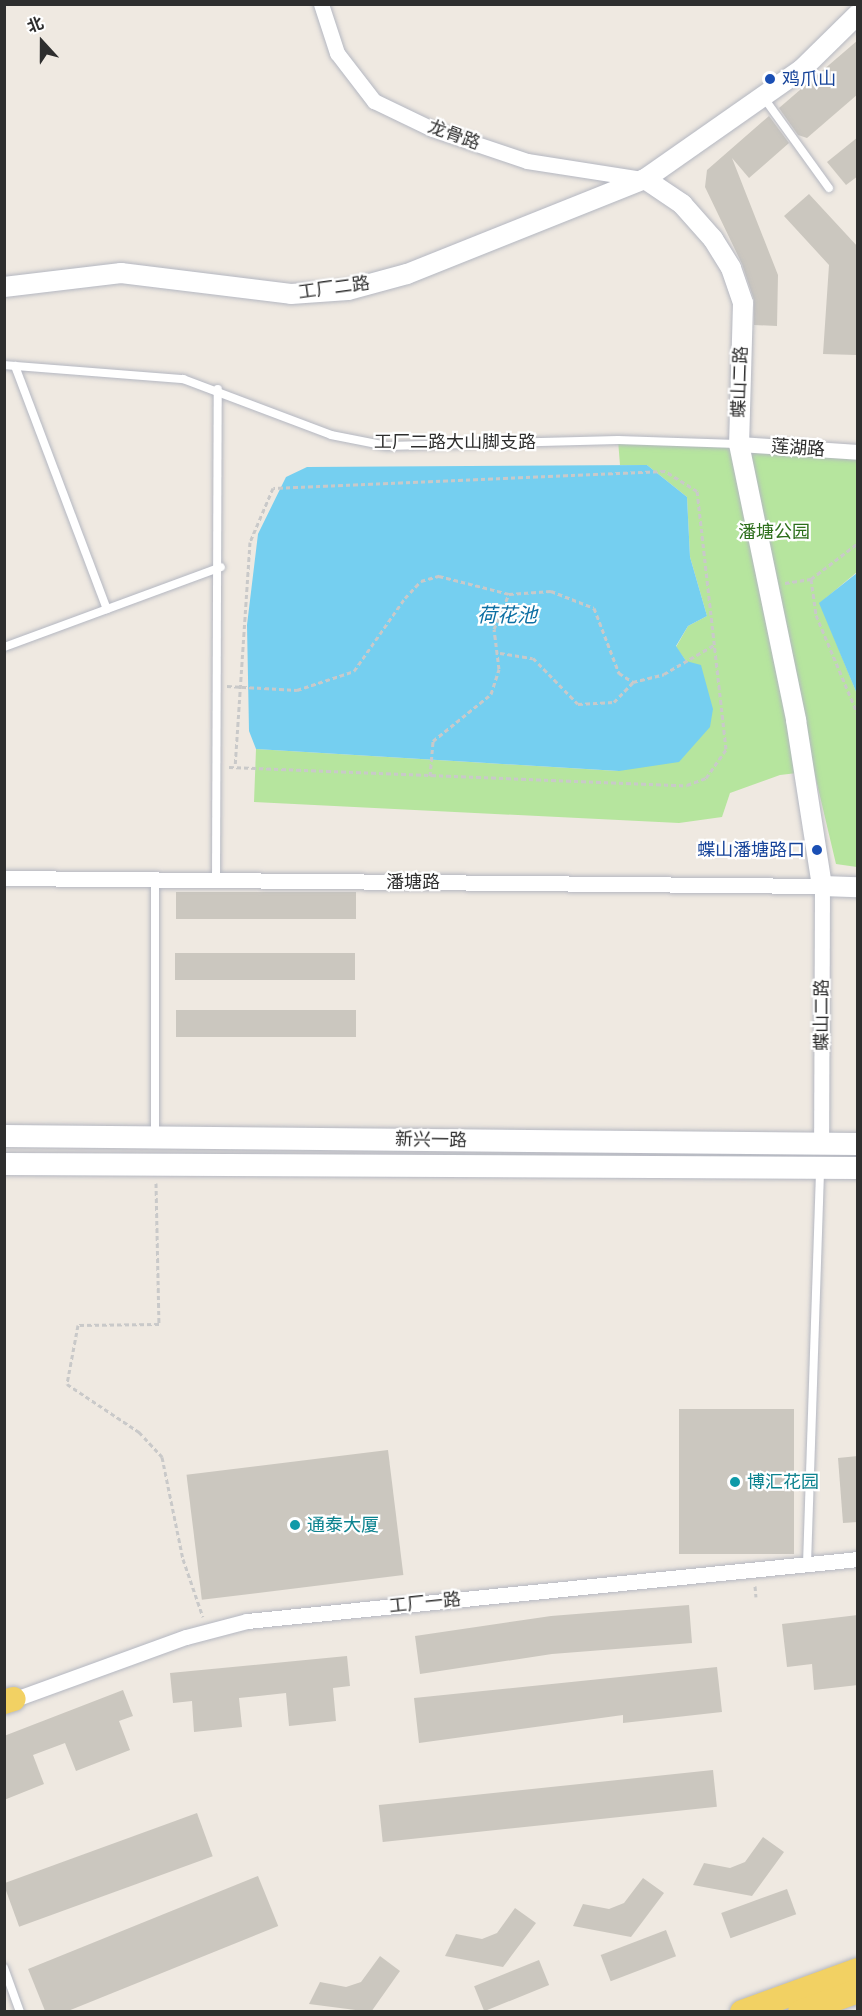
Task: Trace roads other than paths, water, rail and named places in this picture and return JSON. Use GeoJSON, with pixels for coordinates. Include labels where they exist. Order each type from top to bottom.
{"type":"FeatureCollection","features":[{"type":"Feature","properties":{"kind":"main road","name":"新兴一路"},"geometry":{"type":"LineString","coordinates":[[4,1136],[858,1144]]}},
{"type":"Feature","properties":{"kind":"main road","name":"新兴一路"},"geometry":{"type":"LineString","coordinates":[[4,1164],[858,1168]]}},
{"type":"Feature","properties":{"kind":"main road"},"geometry":{"type":"LineString","coordinates":[[742,2012],[858,1970]]}},
{"type":"Feature","properties":{"kind":"main road"},"geometry":{"type":"LineString","coordinates":[[800,2012],[858,1991]]}},
{"type":"Feature","properties":{"kind":"street","name":"龙骨路"},"geometry":{"type":"LineString","coordinates":[[321,4],[338,53],[374,101],[432,129],[557,170],[645,179]]}},
{"type":"Feature","properties":{"kind":"street"},"geometry":{"type":"LineString","coordinates":[[645,179],[763,97],[834,42],[858,14]]}},
{"type":"Feature","properties":{"kind":"street","name":"工厂二路"},"geometry":{"type":"LineString","coordinates":[[4,287],[121,273],[291,294],[348,290],[463,254],[645,179]]}},
{"type":"Feature","properties":{"kind":"street","name":"蝶山二路"},"geometry":{"type":"LineString","coordinates":[[645,179],[682,204],[731,268],[743,303],[738,444],[768,586],[822,886],[821,1144]]}},
{"type":"Feature","properties":{"kind":"street","name":"莲湖路"},"geometry":{"type":"LineString","coordinates":[[738,444],[858,452]]}},
{"type":"Feature","properties":{"kind":"street","name":"潘塘路"},"geometry":{"type":"LineString","coordinates":[[4,878],[822,886]]}},
{"type":"Feature","properties":{"kind":"street"},"geometry":{"type":"LineString","coordinates":[[822,886],[858,887]]}},
{"type":"Feature","properties":{"kind":"street","name":"工厂一路"},"geometry":{"type":"LineString","coordinates":[[8,1702],[207,1631],[247,1621],[858,1559]]}},
{"type":"Feature","properties":{"kind":"lane"},"geometry":{"type":"LineString","coordinates":[[763,97],[829,188]]}},
{"type":"Feature","properties":{"kind":"lane","name":"工厂二路大山脚支路"},"geometry":{"type":"LineString","coordinates":[[4,365],[148,374],[218,388],[331,435],[387,446],[618,440],[738,444]]}},
{"type":"Feature","properties":{"kind":"lane"},"geometry":{"type":"LineString","coordinates":[[15,366],[107,609]]}},
{"type":"Feature","properties":{"kind":"lane"},"geometry":{"type":"LineString","coordinates":[[216,881],[221,567],[218,388]]}},
{"type":"Feature","properties":{"kind":"lane"},"geometry":{"type":"LineString","coordinates":[[4,647],[221,567]]}},
{"type":"Feature","properties":{"kind":"lane"},"geometry":{"type":"LineString","coordinates":[[155,881],[155,1138]]}},
{"type":"Feature","properties":{"kind":"lane"},"geometry":{"type":"LineString","coordinates":[[807,1564],[820,1167]]}},
{"type":"Feature","properties":{"kind":"lane"},"geometry":{"type":"LineString","coordinates":[[4,1968],[20,2012]]}},
{"type":"Feature","properties":{"kind":"water","name":"荷花池"},"geometry":{"type":"Polygon","coordinates":[[[647,465],[687,497],[690,557],[707,616],[688,626],[676,646],[686,661],[701,665],[713,709],[710,727],[679,762],[619,771],[256,749],[249,731],[247,625],[258,534],[286,477],[307,467],[647,465]]]}},
{"type":"Feature","properties":{"kind":"water"},"geometry":{"type":"Polygon","coordinates":[[[857,573],[857,694],[819,603],[857,573]]]}},
{"type":"Feature","properties":{"kind":"place","name":"鸡爪山"},"geometry":{"type":"Point","coordinates":[770,79]}},
{"type":"Feature","properties":{"kind":"place","name":"蝶山潘塘路口"},"geometry":{"type":"Point","coordinates":[817,850]}},
{"type":"Feature","properties":{"kind":"place","name":"博汇花园"},"geometry":{"type":"Point","coordinates":[735,1482]}},
{"type":"Feature","properties":{"kind":"place","name":"通泰大厦"},"geometry":{"type":"Point","coordinates":[295,1525]}},
{"type":"Feature","properties":{"kind":"park label","name":"潘塘公园"},"geometry":{"type":"Point","coordinates":[774,532]}}]}
